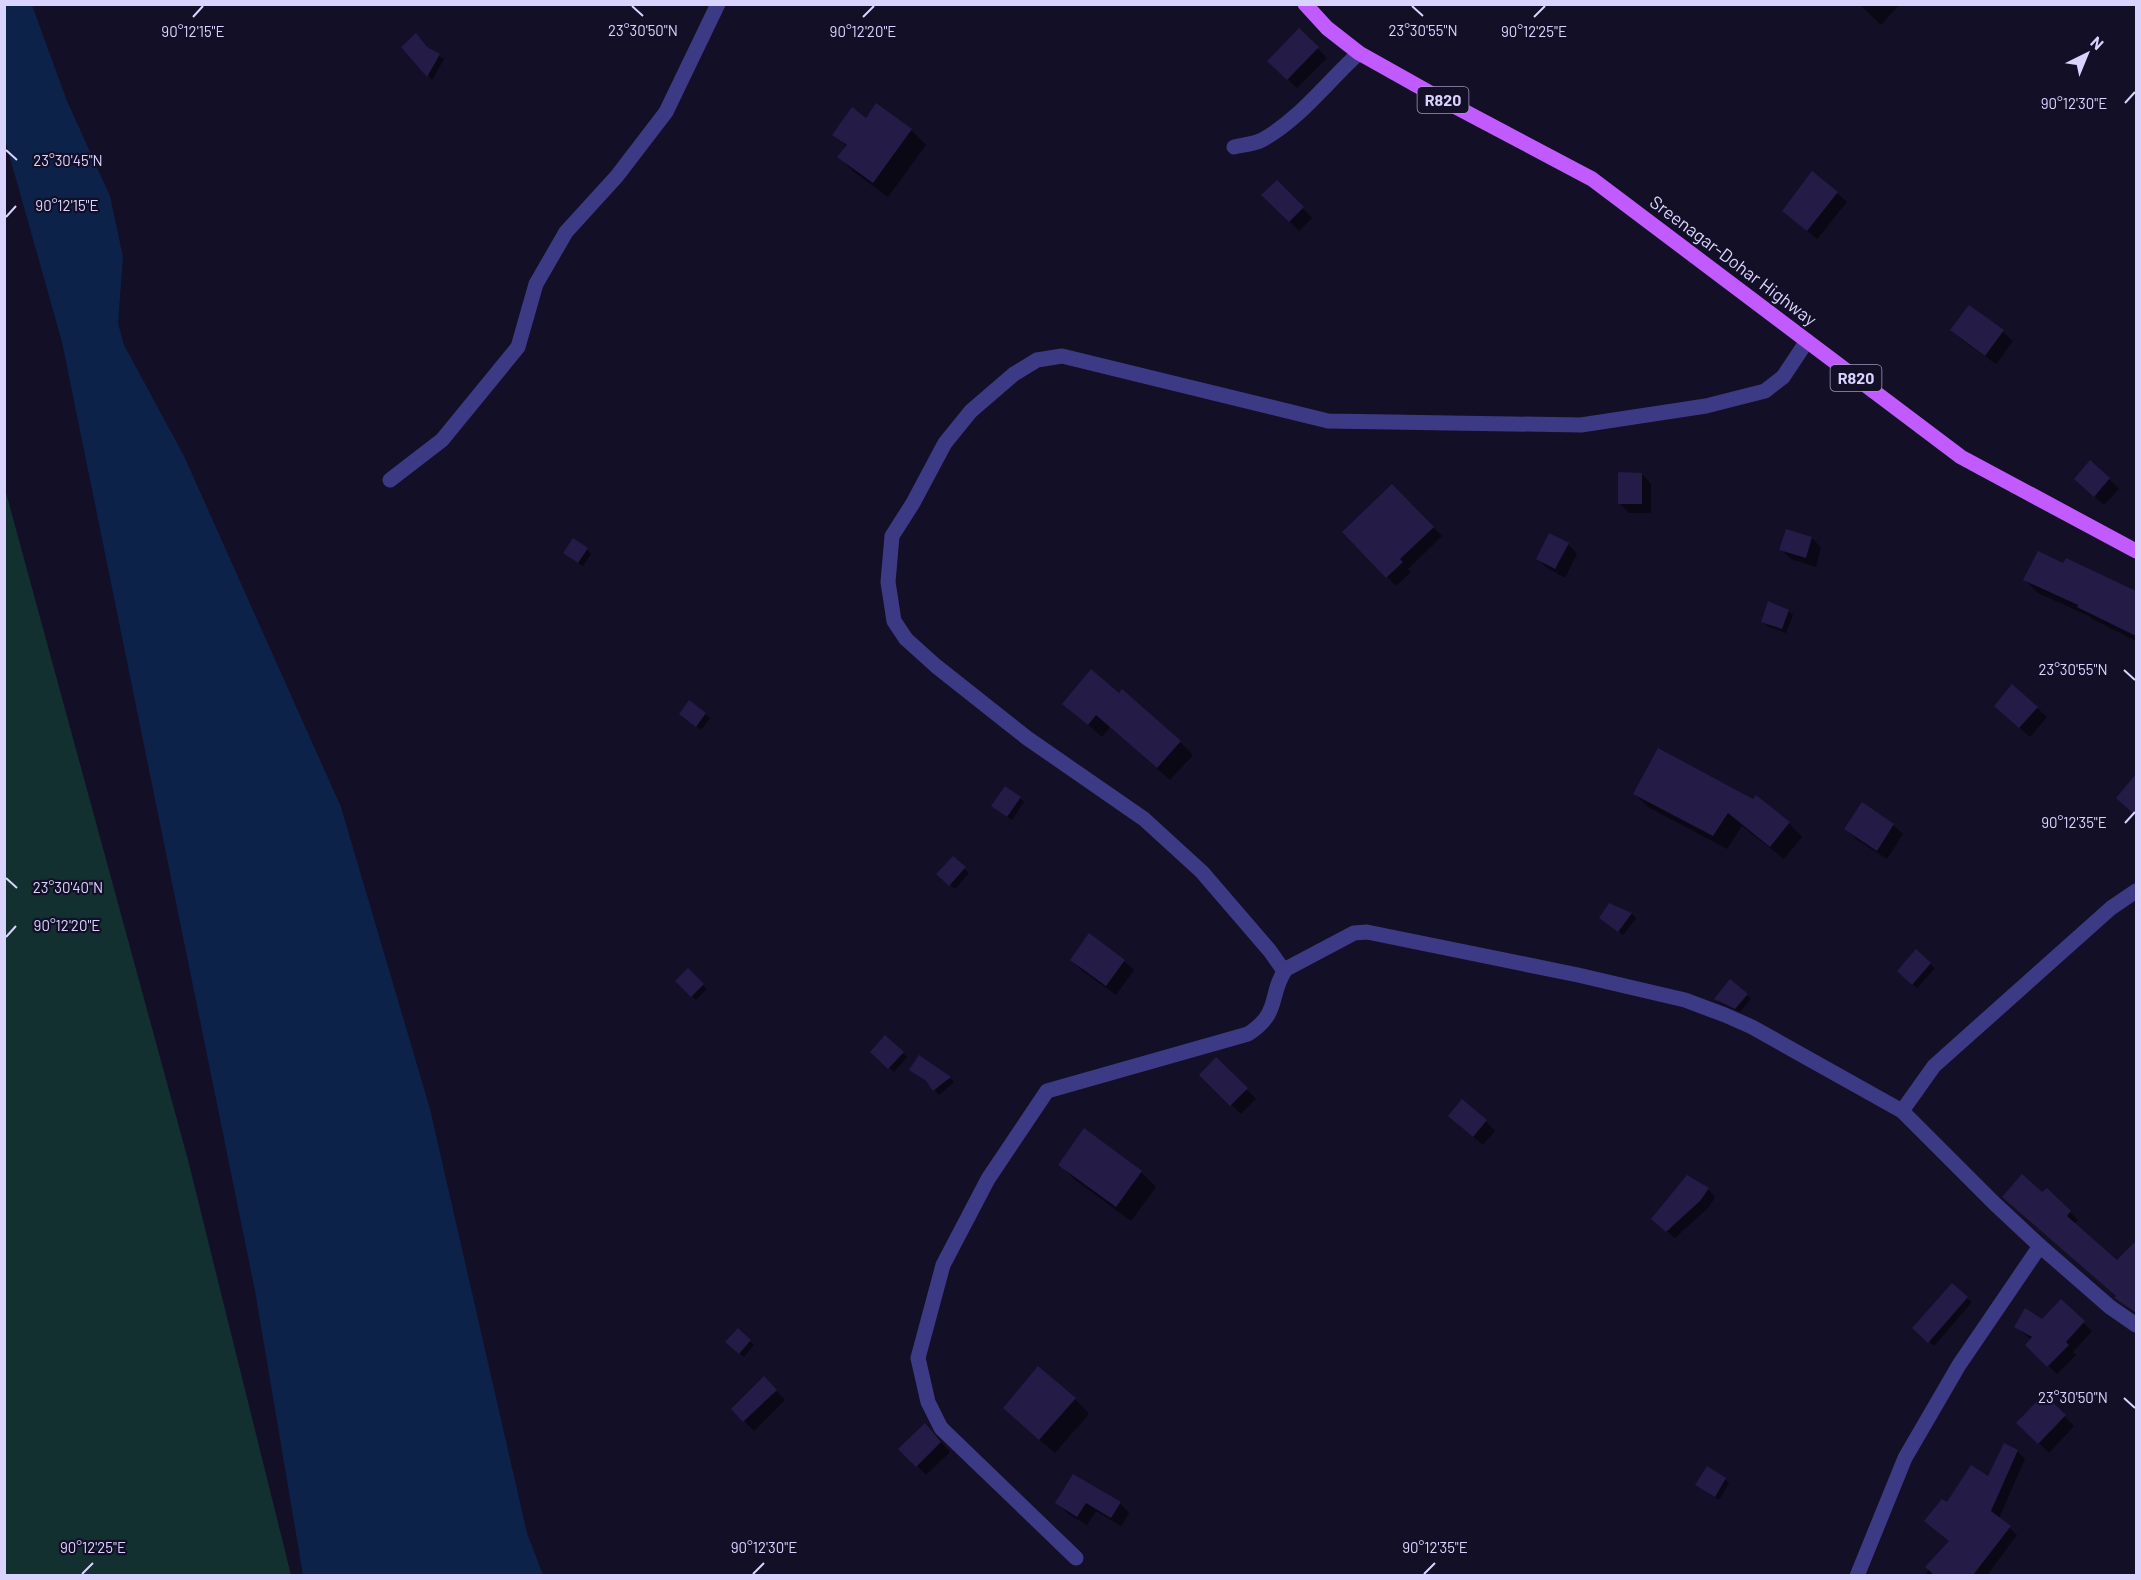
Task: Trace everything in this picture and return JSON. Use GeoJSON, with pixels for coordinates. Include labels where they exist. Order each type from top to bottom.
{"type":"FeatureCollection","features":[{"type":"Feature","properties":{"kind":"main road","name":"Sreenagar-Dohar Highway"},"geometry":{"type":"LineString","coordinates":[[1305,4],[1327,28],[1359,52],[1441,99],[1592,179],[1961,457],[2136,551]]}},
{"type":"Feature","properties":{"kind":"street"},"geometry":{"type":"LineString","coordinates":[[390,480],[442,440],[519,347],[537,284],[566,232],[617,176],[666,112],[718,4]]}},
{"type":"Feature","properties":{"kind":"street"},"geometry":{"type":"LineString","coordinates":[[1234,147],[1260,142],[1287,123],[1359,52]]}},
{"type":"Feature","properties":{"kind":"street"},"geometry":{"type":"LineString","coordinates":[[1284,971],[1270,951],[1202,872],[1144,819],[1027,738],[936,666],[906,639],[894,621],[888,582],[892,536],[913,503],[945,443],[970,411],[1014,374],[1036,360],[1062,356],[1328,421],[1581,425],[1706,406],[1765,391],[1783,377],[1807,341]]}},
{"type":"Feature","properties":{"kind":"street"},"geometry":{"type":"LineString","coordinates":[[1902,1111],[1934,1066],[2111,908],[2136,891]]}},
{"type":"Feature","properties":{"kind":"street"},"geometry":{"type":"LineString","coordinates":[[1076,1558],[941,1428],[928,1402],[918,1358],[944,1265],[988,1179],[1047,1091],[1248,1034],[1260,1026],[1268,1016],[1284,971],[1354,933],[1367,932],[1578,975],[1685,1000],[1752,1028],[1902,1111],[2040,1246],[2110,1307],[2136,1324]]}},
{"type":"Feature","properties":{"kind":"street"},"geometry":{"type":"LineString","coordinates":[[1857,1575],[1905,1458],[1959,1365],[2040,1246]]}},
{"type":"Feature","properties":{"kind":"green space"},"geometry":{"type":"Polygon","coordinates":[[[5,489],[188,1160],[291,1575],[5,1575],[5,489]]]}},
{"type":"Feature","properties":{"kind":"water"},"geometry":{"type":"Polygon","coordinates":[[[4,5],[32,5],[67,101],[110,196],[123,257],[118,323],[124,345],[184,456],[341,807],[430,1109],[527,1533],[543,1575],[303,1575],[255,1291],[62,342],[5,140],[4,5]]]}},
{"type":"Feature","properties":{"kind":"building"},"geometry":{"type":"Polygon","coordinates":[[[1299,28],[1319,47],[1287,80],[1267,61],[1299,28]]]}},
{"type":"Feature","properties":{"kind":"building"},"geometry":{"type":"Polygon","coordinates":[[[416,33],[427,47],[440,54],[427,77],[401,47],[416,33]]]}},
{"type":"Feature","properties":{"kind":"building"},"geometry":{"type":"Polygon","coordinates":[[[876,103],[912,129],[873,183],[837,157],[847,145],[832,135],[852,107],[866,118],[876,103]]]}},
{"type":"Feature","properties":{"kind":"building"},"geometry":{"type":"Polygon","coordinates":[[[1812,171],[1838,192],[1807,231],[1782,211],[1812,171]]]}},
{"type":"Feature","properties":{"kind":"building"},"geometry":{"type":"Polygon","coordinates":[[[1277,180],[1304,207],[1289,222],[1261,195],[1277,180]]]}},
{"type":"Feature","properties":{"kind":"building"},"geometry":{"type":"Polygon","coordinates":[[[1969,305],[2004,330],[1985,356],[1950,330],[1969,305]]]}},
{"type":"Feature","properties":{"kind":"building"},"geometry":{"type":"Polygon","coordinates":[[[2090,460],[2110,478],[2094,497],[2074,479],[2090,460]]]}},
{"type":"Feature","properties":{"kind":"building"},"geometry":{"type":"Polygon","coordinates":[[[1618,472],[1642,473],[1642,504],[1618,504],[1618,472]]]}},
{"type":"Feature","properties":{"kind":"building"},"geometry":{"type":"Polygon","coordinates":[[[1392,484],[1434,527],[1400,559],[1403,562],[1386,578],[1342,532],[1392,484]]]}},
{"type":"Feature","properties":{"kind":"building"},"geometry":{"type":"Polygon","coordinates":[[[1786,529],[1812,537],[1806,558],[1779,550],[1786,529]]]}},
{"type":"Feature","properties":{"kind":"building"},"geometry":{"type":"Polygon","coordinates":[[[1549,533],[1569,543],[1555,569],[1536,559],[1549,533]]]}},
{"type":"Feature","properties":{"kind":"building"},"geometry":{"type":"Polygon","coordinates":[[[573,538],[588,548],[578,563],[563,553],[573,538]]]}},
{"type":"Feature","properties":{"kind":"building"},"geometry":{"type":"Polygon","coordinates":[[[2038,551],[2063,563],[2066,558],[2136,591],[2136,636],[2077,607],[2078,605],[2023,580],[2038,551]]]}},
{"type":"Feature","properties":{"kind":"building"},"geometry":{"type":"Polygon","coordinates":[[[1768,601],[1789,610],[1782,629],[1761,622],[1768,601]]]}},
{"type":"Feature","properties":{"kind":"building"},"geometry":{"type":"Polygon","coordinates":[[[1091,669],[1119,693],[1122,689],[1181,741],[1157,768],[1096,715],[1088,725],[1062,704],[1091,669]]]}},
{"type":"Feature","properties":{"kind":"building"},"geometry":{"type":"Polygon","coordinates":[[[2012,684],[2038,707],[2019,728],[1994,706],[2012,684]]]}},
{"type":"Feature","properties":{"kind":"building"},"geometry":{"type":"Polygon","coordinates":[[[689,700],[706,713],[696,727],[679,714],[689,700]]]}},
{"type":"Feature","properties":{"kind":"building"},"geometry":{"type":"Polygon","coordinates":[[[1658,748],[1753,799],[1756,795],[1790,822],[1770,847],[1728,813],[1713,836],[1633,794],[1658,748]]]}},
{"type":"Feature","properties":{"kind":"building"},"geometry":{"type":"Polygon","coordinates":[[[2136,774],[2136,816],[2116,798],[2136,774]]]}},
{"type":"Feature","properties":{"kind":"building"},"geometry":{"type":"Polygon","coordinates":[[[1005,786],[1021,797],[1007,817],[991,806],[1005,786]]]}},
{"type":"Feature","properties":{"kind":"building"},"geometry":{"type":"Polygon","coordinates":[[[1862,802],[1894,824],[1877,851],[1844,829],[1862,802]]]}},
{"type":"Feature","properties":{"kind":"building"},"geometry":{"type":"Polygon","coordinates":[[[953,856],[966,867],[949,886],[936,874],[953,856]]]}},
{"type":"Feature","properties":{"kind":"building"},"geometry":{"type":"Polygon","coordinates":[[[1609,903],[1632,913],[1618,932],[1599,918],[1609,903]]]}},
{"type":"Feature","properties":{"kind":"building"},"geometry":{"type":"Polygon","coordinates":[[[1089,933],[1125,960],[1106,986],[1070,960],[1089,933]]]}},
{"type":"Feature","properties":{"kind":"building"},"geometry":{"type":"Polygon","coordinates":[[[1916,949],[1931,963],[1912,985],[1897,971],[1916,949]]]}},
{"type":"Feature","properties":{"kind":"building"},"geometry":{"type":"Polygon","coordinates":[[[688,968],[704,984],[691,997],[675,981],[688,968]]]}},
{"type":"Feature","properties":{"kind":"building"},"geometry":{"type":"Polygon","coordinates":[[[1730,979],[1748,994],[1735,1009],[1714,999],[1730,979]]]}},
{"type":"Feature","properties":{"kind":"building"},"geometry":{"type":"Polygon","coordinates":[[[885,1035],[904,1052],[888,1069],[870,1052],[885,1035]]]}},
{"type":"Feature","properties":{"kind":"building"},"geometry":{"type":"Polygon","coordinates":[[[919,1055],[951,1077],[933,1091],[926,1081],[909,1070],[919,1055]]]}},
{"type":"Feature","properties":{"kind":"building"},"geometry":{"type":"Polygon","coordinates":[[[1216,1057],[1248,1088],[1230,1106],[1199,1075],[1216,1057]]]}},
{"type":"Feature","properties":{"kind":"building"},"geometry":{"type":"Polygon","coordinates":[[[1462,1099],[1487,1120],[1473,1137],[1448,1116],[1462,1099]]]}},
{"type":"Feature","properties":{"kind":"building"},"geometry":{"type":"Polygon","coordinates":[[[1084,1128],[1142,1171],[1116,1207],[1058,1165],[1084,1128]]]}},
{"type":"Feature","properties":{"kind":"building"},"geometry":{"type":"Polygon","coordinates":[[[2022,1174],[2042,1192],[2047,1188],[2071,1211],[2067,1216],[2117,1260],[2136,1241],[2136,1313],[2114,1298],[2116,1296],[2002,1197],[2022,1174]]]}},
{"type":"Feature","properties":{"kind":"building"},"geometry":{"type":"Polygon","coordinates":[[[1687,1175],[1709,1188],[1701,1200],[1666,1232],[1651,1219],[1687,1175]]]}},
{"type":"Feature","properties":{"kind":"building"},"geometry":{"type":"Polygon","coordinates":[[[1952,1283],[1968,1297],[1928,1343],[1912,1328],[1952,1283]]]}},
{"type":"Feature","properties":{"kind":"building"},"geometry":{"type":"Polygon","coordinates":[[[2061,1299],[2085,1321],[2066,1342],[2069,1345],[2047,1367],[2025,1345],[2032,1337],[2014,1327],[2025,1308],[2042,1319],[2061,1299]]]}},
{"type":"Feature","properties":{"kind":"building"},"geometry":{"type":"Polygon","coordinates":[[[738,1328],[751,1340],[739,1354],[725,1342],[738,1328]]]}},
{"type":"Feature","properties":{"kind":"building"},"geometry":{"type":"Polygon","coordinates":[[[1038,1366],[1076,1398],[1039,1440],[1003,1408],[1038,1366]]]}},
{"type":"Feature","properties":{"kind":"building"},"geometry":{"type":"Polygon","coordinates":[[[764,1376],[777,1390],[743,1422],[731,1409],[764,1376]]]}},
{"type":"Feature","properties":{"kind":"building"},"geometry":{"type":"Polygon","coordinates":[[[2044,1394],[2066,1415],[2038,1444],[2016,1423],[2044,1394]]]}},
{"type":"Feature","properties":{"kind":"building"},"geometry":{"type":"Polygon","coordinates":[[[925,1423],[941,1442],[916,1467],[898,1449],[925,1423]]]}},
{"type":"Feature","properties":{"kind":"building"},"geometry":{"type":"Polygon","coordinates":[[[2004,1443],[2018,1450],[1991,1511],[2011,1526],[1973,1575],[1934,1575],[1925,1567],[1949,1541],[1924,1521],[1942,1499],[1947,1502],[1971,1465],[1988,1476],[2004,1443]]]}},
{"type":"Feature","properties":{"kind":"building"},"geometry":{"type":"Polygon","coordinates":[[[1707,1466],[1726,1478],[1715,1497],[1695,1485],[1707,1466]]]}},
{"type":"Feature","properties":{"kind":"building"},"geometry":{"type":"Polygon","coordinates":[[[1073,1474],[1121,1502],[1111,1518],[1086,1503],[1077,1517],[1055,1503],[1073,1474]]]}}]}
